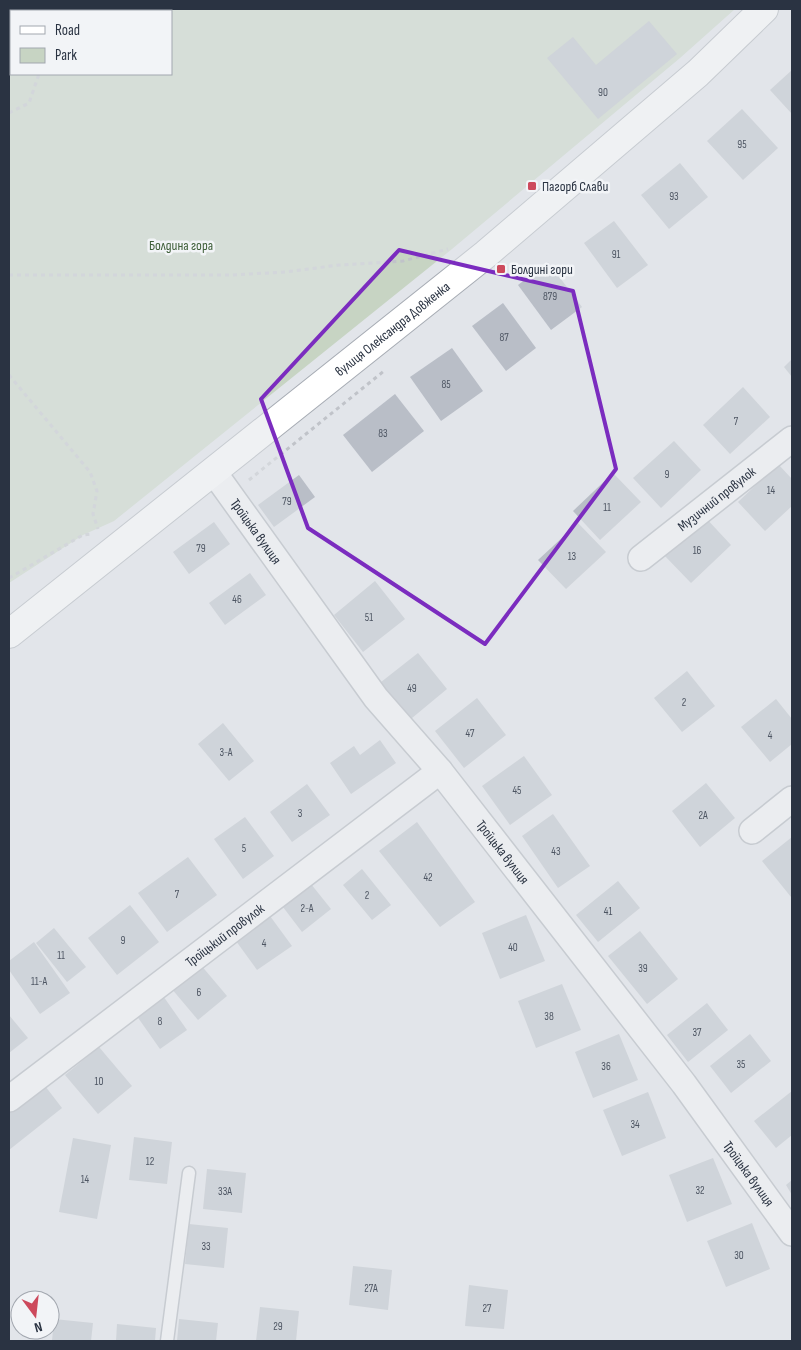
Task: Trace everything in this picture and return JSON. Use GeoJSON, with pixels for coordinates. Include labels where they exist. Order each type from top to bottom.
{"type":"FeatureCollection","features":[{"type":"Feature","properties":{"kind":"main road","name":"вулиця Олександра Довженка"},"geometry":{"type":"LineString","coordinates":[[9,634],[486,254],[698,73],[763,9]]}},
{"type":"Feature","properties":{"kind":"street","name":"Музичний провулок"},"geometry":{"type":"LineString","coordinates":[[641,558],[792,438]]}},
{"type":"Feature","properties":{"kind":"street","name":"Троїцька вулиця"},"geometry":{"type":"LineString","coordinates":[[213,471],[376,698],[440,771],[684,1084],[792,1233]]}},
{"type":"Feature","properties":{"kind":"street","name":"Троїцький провулок"},"geometry":{"type":"LineString","coordinates":[[9,1099],[440,771]]}},
{"type":"Feature","properties":{"kind":"street"},"geometry":{"type":"LineString","coordinates":[[752,830],[792,798]]}},
{"type":"Feature","properties":{"kind":"lane"},"geometry":{"type":"LineString","coordinates":[[167,1341],[189,1173]]}},
{"type":"Feature","properties":{"kind":"path"},"geometry":{"type":"LineString","coordinates":[[9,113],[29,103],[39,75]]}},
{"type":"Feature","properties":{"kind":"path"},"geometry":{"type":"LineString","coordinates":[[9,275],[232,275],[285,272],[339,265],[403,261],[452,249]]}},
{"type":"Feature","properties":{"kind":"path"},"geometry":{"type":"LineString","coordinates":[[9,376],[90,472],[97,491],[93,514],[99,532],[83,536],[9,578]]}},
{"type":"Feature","properties":{"kind":"highlighted area"},"geometry":{"type":"Polygon","coordinates":[[[399,250],[573,291],[616,469],[485,644],[308,528],[261,399],[399,250]]]}},
{"type":"Feature","properties":{"kind":"green space","name":"Болдина гора"},"geometry":{"type":"Polygon","coordinates":[[[9,9],[735,9],[680,58],[452,249],[114,521],[83,535],[9,583],[9,9]]]}},
{"type":"Feature","properties":{"kind":"building"},"geometry":{"type":"Polygon","coordinates":[[[649,21],[677,54],[598,119],[547,58],[573,37],[596,65],[649,21]]]}},
{"type":"Feature","properties":{"kind":"building"},"geometry":{"type":"Polygon","coordinates":[[[792,70],[792,114],[770,90],[792,70]]]}},
{"type":"Feature","properties":{"kind":"building"},"geometry":{"type":"Polygon","coordinates":[[[742,109],[778,148],[743,180],[707,141],[742,109]]]}},
{"type":"Feature","properties":{"kind":"building"},"geometry":{"type":"Polygon","coordinates":[[[680,163],[708,197],[669,229],[641,195],[680,163]]]}},
{"type":"Feature","properties":{"kind":"building"},"geometry":{"type":"Polygon","coordinates":[[[614,221],[648,265],[617,288],[584,243],[614,221]]]}},
{"type":"Feature","properties":{"kind":"building"},"geometry":{"type":"Polygon","coordinates":[[[548,262],[582,307],[551,330],[518,285],[548,262]]]}},
{"type":"Feature","properties":{"kind":"building"},"geometry":{"type":"Polygon","coordinates":[[[503,303],[536,348],[506,371],[472,326],[503,303]]]}},
{"type":"Feature","properties":{"kind":"building"},"geometry":{"type":"Polygon","coordinates":[[[452,348],[483,391],[441,421],[410,377],[452,348]]]}},
{"type":"Feature","properties":{"kind":"building"},"geometry":{"type":"Polygon","coordinates":[[[792,359],[792,377],[784,367],[792,359]]]}},
{"type":"Feature","properties":{"kind":"building"},"geometry":{"type":"Polygon","coordinates":[[[743,387],[770,417],[730,454],[703,425],[743,387]]]}},
{"type":"Feature","properties":{"kind":"building"},"geometry":{"type":"Polygon","coordinates":[[[395,394],[424,431],[372,472],[343,435],[395,394]]]}},
{"type":"Feature","properties":{"kind":"building"},"geometry":{"type":"Polygon","coordinates":[[[674,441],[701,470],[661,508],[633,478],[674,441]]]}},
{"type":"Feature","properties":{"kind":"building"},"geometry":{"type":"Polygon","coordinates":[[[778,464],[792,479],[792,506],[765,531],[738,502],[778,464]]]}},
{"type":"Feature","properties":{"kind":"building"},"geometry":{"type":"Polygon","coordinates":[[[613,473],[641,502],[600,540],[573,511],[613,473]]]}},
{"type":"Feature","properties":{"kind":"building"},"geometry":{"type":"Polygon","coordinates":[[[299,475],[315,497],[274,527],[258,505],[299,475]]]}},
{"type":"Feature","properties":{"kind":"building"},"geometry":{"type":"Polygon","coordinates":[[[704,516],[731,545],[691,583],[663,554],[704,516]]]}},
{"type":"Feature","properties":{"kind":"building"},"geometry":{"type":"Polygon","coordinates":[[[214,522],[230,544],[189,574],[173,552],[214,522]]]}},
{"type":"Feature","properties":{"kind":"building"},"geometry":{"type":"Polygon","coordinates":[[[578,523],[606,552],[566,589],[538,560],[578,523]]]}},
{"type":"Feature","properties":{"kind":"building"},"geometry":{"type":"Polygon","coordinates":[[[250,573],[266,595],[225,625],[209,603],[250,573]]]}},
{"type":"Feature","properties":{"kind":"building"},"geometry":{"type":"Polygon","coordinates":[[[375,581],[405,619],[363,652],[334,615],[375,581]]]}},
{"type":"Feature","properties":{"kind":"building"},"geometry":{"type":"Polygon","coordinates":[[[418,653],[447,689],[406,723],[376,686],[418,653]]]}},
{"type":"Feature","properties":{"kind":"building"},"geometry":{"type":"Polygon","coordinates":[[[687,671],[715,706],[682,732],[654,698],[687,671]]]}},
{"type":"Feature","properties":{"kind":"building"},"geometry":{"type":"Polygon","coordinates":[[[477,698],[506,735],[464,768],[435,731],[477,698]]]}},
{"type":"Feature","properties":{"kind":"building"},"geometry":{"type":"Polygon","coordinates":[[[776,699],[792,719],[792,744],[770,762],[741,727],[776,699]]]}},
{"type":"Feature","properties":{"kind":"building"},"geometry":{"type":"Polygon","coordinates":[[[223,723],[254,761],[229,781],[198,744],[223,723]]]}},
{"type":"Feature","properties":{"kind":"building"},"geometry":{"type":"Polygon","coordinates":[[[380,740],[396,763],[351,794],[330,763],[354,746],[360,755],[380,740]]]}},
{"type":"Feature","properties":{"kind":"building"},"geometry":{"type":"Polygon","coordinates":[[[524,756],[552,795],[510,825],[482,786],[524,756]]]}},
{"type":"Feature","properties":{"kind":"building"},"geometry":{"type":"Polygon","coordinates":[[[706,783],[735,818],[700,847],[672,811],[706,783]]]}},
{"type":"Feature","properties":{"kind":"building"},"geometry":{"type":"Polygon","coordinates":[[[307,784],[330,815],[292,842],[270,812],[307,784]]]}},
{"type":"Feature","properties":{"kind":"building"},"geometry":{"type":"Polygon","coordinates":[[[553,814],[590,866],[558,888],[522,836],[553,814]]]}},
{"type":"Feature","properties":{"kind":"building"},"geometry":{"type":"Polygon","coordinates":[[[245,817],[274,856],[243,879],[214,839],[245,817]]]}},
{"type":"Feature","properties":{"kind":"building"},"geometry":{"type":"Polygon","coordinates":[[[417,822],[475,902],[440,927],[379,851],[417,822]]]}},
{"type":"Feature","properties":{"kind":"building"},"geometry":{"type":"Polygon","coordinates":[[[792,837],[792,896],[791,897],[762,861],[792,837]]]}},
{"type":"Feature","properties":{"kind":"building"},"geometry":{"type":"Polygon","coordinates":[[[188,857],[217,895],[167,932],[138,893],[188,857]]]}},
{"type":"Feature","properties":{"kind":"building"},"geometry":{"type":"Polygon","coordinates":[[[362,869],[391,905],[372,920],[343,885],[362,869]]]}},
{"type":"Feature","properties":{"kind":"building"},"geometry":{"type":"Polygon","coordinates":[[[618,881],[640,908],[598,942],[576,915],[618,881]]]}},
{"type":"Feature","properties":{"kind":"building"},"geometry":{"type":"Polygon","coordinates":[[[311,884],[331,909],[302,932],[283,907],[311,884]]]}},
{"type":"Feature","properties":{"kind":"building"},"geometry":{"type":"Polygon","coordinates":[[[130,905],[159,942],[117,975],[88,938],[130,905]]]}},
{"type":"Feature","properties":{"kind":"building"},"geometry":{"type":"Polygon","coordinates":[[[526,915],[545,961],[500,979],[482,933],[526,915]]]}},
{"type":"Feature","properties":{"kind":"building"},"geometry":{"type":"Polygon","coordinates":[[[270,916],[292,946],[257,970],[236,941],[270,916]]]}},
{"type":"Feature","properties":{"kind":"building"},"geometry":{"type":"Polygon","coordinates":[[[54,928],[86,967],[67,982],[36,943],[54,928]]]}},
{"type":"Feature","properties":{"kind":"building"},"geometry":{"type":"Polygon","coordinates":[[[640,931],[678,979],[647,1004],[608,956],[640,931]]]}},
{"type":"Feature","properties":{"kind":"building"},"geometry":{"type":"Polygon","coordinates":[[[34,942],[70,993],[40,1014],[9,970],[9,961],[34,942]]]}},
{"type":"Feature","properties":{"kind":"building"},"geometry":{"type":"Polygon","coordinates":[[[200,964],[227,996],[198,1020],[171,988],[200,964]]]}},
{"type":"Feature","properties":{"kind":"building"},"geometry":{"type":"Polygon","coordinates":[[[562,984],[581,1030],[536,1048],[518,1001],[562,984]]]}},
{"type":"Feature","properties":{"kind":"building"},"geometry":{"type":"Polygon","coordinates":[[[161,993],[187,1030],[160,1049],[134,1012],[161,993]]]}},
{"type":"Feature","properties":{"kind":"building"},"geometry":{"type":"Polygon","coordinates":[[[707,1003],[728,1030],[688,1062],[667,1035],[707,1003]]]}},
{"type":"Feature","properties":{"kind":"building"},"geometry":{"type":"Polygon","coordinates":[[[9,1015],[28,1038],[9,1053],[9,1015]]]}},
{"type":"Feature","properties":{"kind":"building"},"geometry":{"type":"Polygon","coordinates":[[[619,1034],[638,1080],[593,1098],[575,1052],[619,1034]]]}},
{"type":"Feature","properties":{"kind":"building"},"geometry":{"type":"Polygon","coordinates":[[[750,1034],[771,1061],[731,1093],[710,1066],[750,1034]]]}},
{"type":"Feature","properties":{"kind":"building"},"geometry":{"type":"Polygon","coordinates":[[[99,1047],[132,1086],[98,1114],[65,1075],[99,1047]]]}},
{"type":"Feature","properties":{"kind":"building"},"geometry":{"type":"Polygon","coordinates":[[[42,1082],[62,1108],[9,1150],[9,1108],[42,1082]]]}},
{"type":"Feature","properties":{"kind":"building"},"geometry":{"type":"Polygon","coordinates":[[[792,1091],[792,1135],[776,1148],[754,1121],[792,1091]]]}},
{"type":"Feature","properties":{"kind":"building"},"geometry":{"type":"Polygon","coordinates":[[[648,1092],[666,1138],[622,1156],[603,1110],[648,1092]]]}},
{"type":"Feature","properties":{"kind":"building"},"geometry":{"type":"Polygon","coordinates":[[[134,1137],[172,1142],[167,1184],[129,1180],[134,1137]]]}},
{"type":"Feature","properties":{"kind":"building"},"geometry":{"type":"Polygon","coordinates":[[[73,1138],[111,1145],[97,1219],[59,1212],[73,1138]]]}},
{"type":"Feature","properties":{"kind":"building"},"geometry":{"type":"Polygon","coordinates":[[[713,1158],[732,1204],[687,1222],[669,1175],[713,1158]]]}},
{"type":"Feature","properties":{"kind":"building"},"geometry":{"type":"Polygon","coordinates":[[[207,1169],[246,1173],[242,1213],[203,1209],[207,1169]]]}},
{"type":"Feature","properties":{"kind":"building"},"geometry":{"type":"Polygon","coordinates":[[[792,1180],[792,1195],[786,1185],[792,1180]]]}},
{"type":"Feature","properties":{"kind":"building"},"geometry":{"type":"Polygon","coordinates":[[[752,1223],[770,1269],[726,1287],[707,1241],[752,1223]]]}},
{"type":"Feature","properties":{"kind":"building"},"geometry":{"type":"Polygon","coordinates":[[[189,1224],[228,1228],[224,1268],[185,1264],[189,1224]]]}},
{"type":"Feature","properties":{"kind":"building"},"geometry":{"type":"Polygon","coordinates":[[[353,1266],[392,1270],[388,1310],[349,1305],[353,1266]]]}},
{"type":"Feature","properties":{"kind":"building"},"geometry":{"type":"Polygon","coordinates":[[[469,1285],[508,1290],[504,1329],[465,1326],[469,1285]]]}},
{"type":"Feature","properties":{"kind":"building"},"geometry":{"type":"Polygon","coordinates":[[[260,1307],[299,1311],[296,1341],[256,1341],[260,1307]]]}},
{"type":"Feature","properties":{"kind":"building"},"geometry":{"type":"Polygon","coordinates":[[[179,1319],[218,1323],[216,1341],[177,1341],[179,1319]]]}},
{"type":"Feature","properties":{"kind":"building"},"geometry":{"type":"Polygon","coordinates":[[[60,1320],[93,1323],[91,1341],[52,1341],[60,1340],[60,1320]]]}},
{"type":"Feature","properties":{"kind":"building"},"geometry":{"type":"Polygon","coordinates":[[[117,1324],[156,1328],[155,1341],[116,1341],[117,1324]]]}},
{"type":"Feature","properties":{"kind":"place","name":"Пагорб Слави"},"geometry":{"type":"Point","coordinates":[532,186]}},
{"type":"Feature","properties":{"kind":"place","name":"Болдині гори"},"geometry":{"type":"Point","coordinates":[501,269]}}]}
